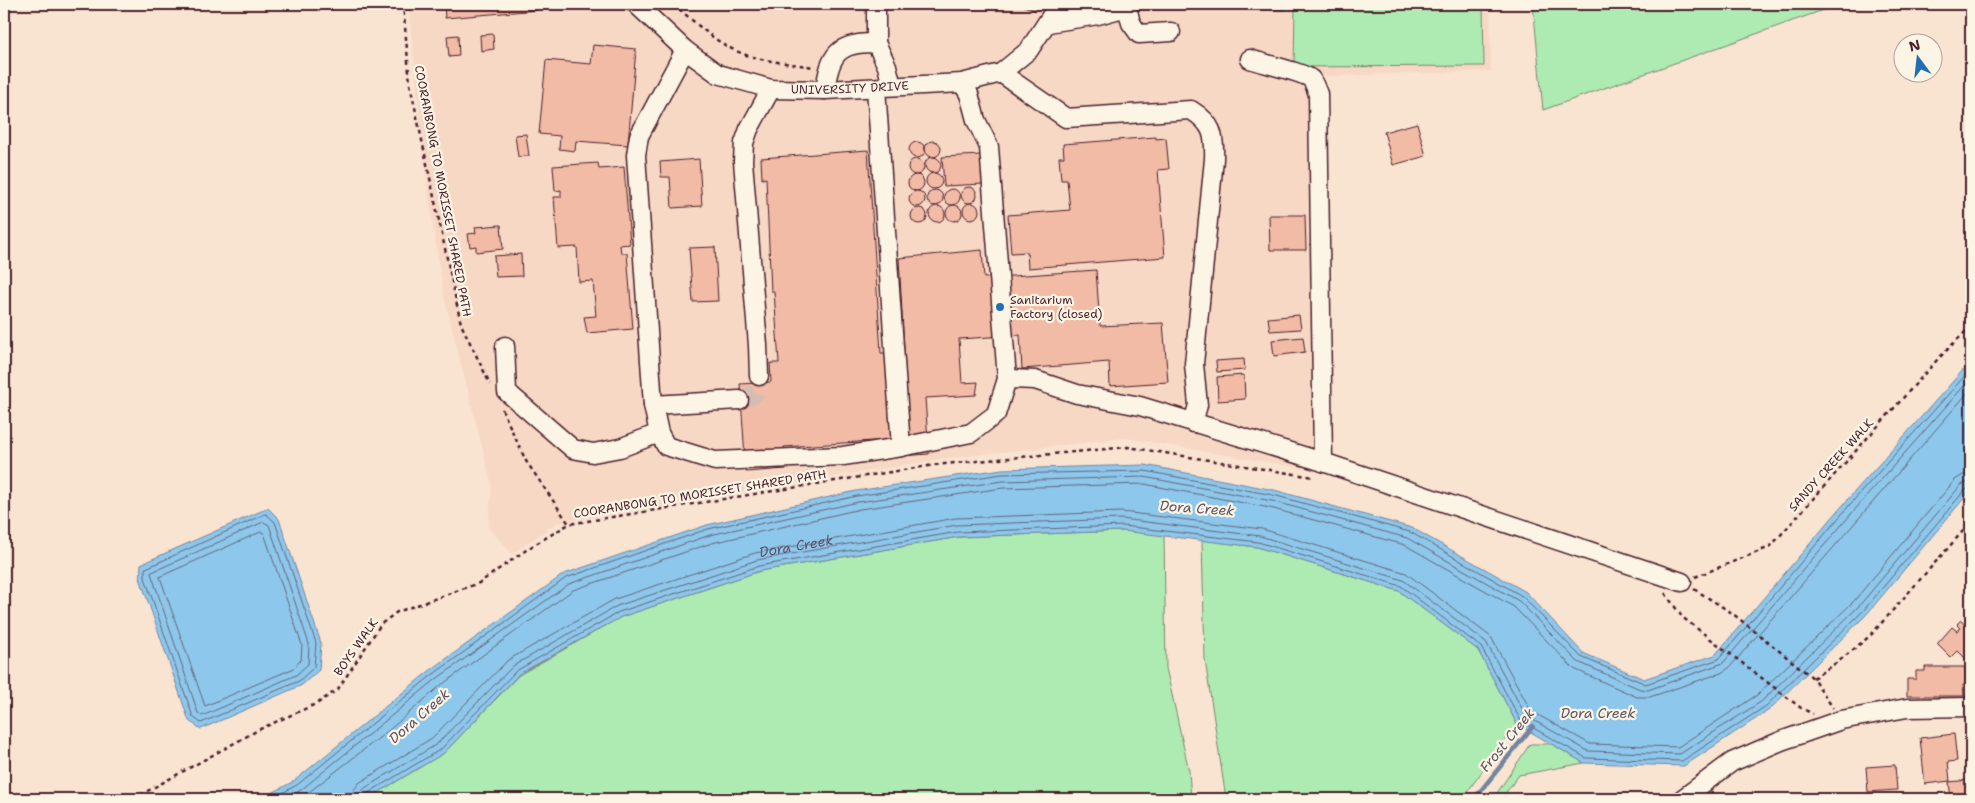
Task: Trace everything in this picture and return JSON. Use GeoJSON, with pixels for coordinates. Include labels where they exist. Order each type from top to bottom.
{"type":"FeatureCollection","features":[{"type":"Feature","properties":{"kind":"lane"},"geometry":{"type":"LineString","coordinates":[[876,4],[876,43],[887,66],[884,87],[901,447]]}},
{"type":"Feature","properties":{"kind":"lane","name":"UNIVERSITY DRIVE"},"geometry":{"type":"LineString","coordinates":[[645,7],[686,50],[718,74],[771,89],[825,90],[962,83],[1001,73],[1029,50],[1059,4]]}},
{"type":"Feature","properties":{"kind":"lane"},"geometry":{"type":"LineString","coordinates":[[1048,23],[1098,15],[1130,6],[1131,23],[1139,34],[1171,32]]}},
{"type":"Feature","properties":{"kind":"lane"},"geometry":{"type":"LineString","coordinates":[[825,90],[828,67],[844,38],[858,42],[876,43]]}},
{"type":"Feature","properties":{"kind":"lane"},"geometry":{"type":"LineString","coordinates":[[686,50],[639,136],[636,155],[653,405],[659,433],[666,446],[715,461],[843,456],[901,447],[971,433],[996,414],[1007,379],[989,147],[976,120],[969,94],[962,83]]}},
{"type":"Feature","properties":{"kind":"lane"},"geometry":{"type":"LineString","coordinates":[[1250,59],[1286,71],[1299,72],[1312,79],[1318,94],[1323,470]]}},
{"type":"Feature","properties":{"kind":"lane"},"geometry":{"type":"LineString","coordinates":[[1001,73],[1066,118],[1190,110],[1206,120],[1214,142],[1214,159],[1194,364],[1198,405],[1193,424]]}},
{"type":"Feature","properties":{"kind":"lane"},"geometry":{"type":"LineString","coordinates":[[759,376],[743,161],[744,143],[771,89]]}},
{"type":"Feature","properties":{"kind":"lane"},"geometry":{"type":"LineString","coordinates":[[505,346],[507,392],[573,449],[592,453],[620,448],[659,433]]}},
{"type":"Feature","properties":{"kind":"lane"},"geometry":{"type":"LineString","coordinates":[[1007,379],[1036,380],[1077,394],[1140,406],[1323,470],[1682,582]]}},
{"type":"Feature","properties":{"kind":"lane"},"geometry":{"type":"LineString","coordinates":[[653,405],[739,400]]}},
{"type":"Feature","properties":{"kind":"lane"},"geometry":{"type":"LineString","coordinates":[[1682,799],[1732,762],[1781,741],[1841,720],[1907,708],[1971,707]]}},
{"type":"Feature","properties":{"kind":"path","name":"COORANBONG TO MORISSET SHARED PATH"},"geometry":{"type":"LineString","coordinates":[[403,4],[410,84],[462,324],[494,392]]}},
{"type":"Feature","properties":{"kind":"path"},"geometry":{"type":"LineString","coordinates":[[672,4],[710,35],[741,53],[768,60],[828,67]]}},
{"type":"Feature","properties":{"kind":"path","name":"SANDY CREEK WALK"},"geometry":{"type":"LineString","coordinates":[[1682,582],[1770,547],[1930,367],[1971,326]]}},
{"type":"Feature","properties":{"kind":"path","name":"COORANBONG TO MORISSET SHARED PATH"},"geometry":{"type":"LineString","coordinates":[[498,401],[526,461],[569,524],[934,465],[1128,447],[1323,470]]}},
{"type":"Feature","properties":{"kind":"path"},"geometry":{"type":"LineString","coordinates":[[1813,678],[1839,661],[1870,636],[1971,522]]}},
{"type":"Feature","properties":{"kind":"path","name":"BOYS WALK"},"geometry":{"type":"LineString","coordinates":[[133,799],[260,729],[318,703],[338,689],[381,624],[398,612],[479,583],[529,548],[569,524]]}},
{"type":"Feature","properties":{"kind":"path"},"geometry":{"type":"LineString","coordinates":[[1682,582],[1732,613],[1813,678],[1841,720]]}},
{"type":"Feature","properties":{"kind":"path"},"geometry":{"type":"LineString","coordinates":[[1682,617],[1801,708]]}},
{"type":"Feature","properties":{"kind":"shaded area"},"geometry":{"type":"Polygon","coordinates":[[[408,4],[1490,4],[1491,71],[1307,77],[1317,443],[1307,469],[1125,438],[941,459],[557,523],[512,554],[488,528],[492,486],[444,297],[429,199],[408,4]]]}},
{"type":"Feature","properties":{"kind":"green space"},"geometry":{"type":"Polygon","coordinates":[[[1218,4],[1285,4],[1285,10],[1218,8],[1218,4]]]}},
{"type":"Feature","properties":{"kind":"green space"},"geometry":{"type":"Polygon","coordinates":[[[1295,4],[1483,4],[1484,66],[1294,67],[1295,4]]]}},
{"type":"Feature","properties":{"kind":"green space"},"geometry":{"type":"Polygon","coordinates":[[[1533,4],[1840,4],[1543,110],[1533,4]]]}},
{"type":"Feature","properties":{"kind":"green space"},"geometry":{"type":"Polygon","coordinates":[[[1123,531],[1164,535],[1166,668],[1189,771],[1191,799],[367,799],[444,753],[519,675],[621,617],[760,571],[959,537],[1123,531]]]}},
{"type":"Feature","properties":{"kind":"green space"},"geometry":{"type":"Polygon","coordinates":[[[1202,540],[1257,547],[1399,591],[1478,650],[1517,724],[1462,799],[1226,799],[1205,660],[1202,540]]]}},
{"type":"Feature","properties":{"kind":"green space"},"geometry":{"type":"Polygon","coordinates":[[[1530,744],[1552,744],[1584,763],[1519,775],[1501,799],[1493,799],[1530,744]]]}},
{"type":"Feature","properties":{"kind":"water","name":"Dora Creek"},"geometry":{"type":"Polygon","coordinates":[[[1971,361],[1971,490],[1866,615],[1769,710],[1684,766],[1584,763],[1517,724],[1478,650],[1399,591],[1257,547],[1123,531],[959,537],[760,571],[621,617],[519,674],[444,753],[367,799],[261,799],[294,781],[428,672],[564,574],[707,525],[856,491],[1002,469],[1145,465],[1274,490],[1412,528],[1526,592],[1583,653],[1644,679],[1715,655],[1849,498],[1971,361]]]}},
{"type":"Feature","properties":{"kind":"water"},"geometry":{"type":"Polygon","coordinates":[[[268,508],[279,519],[321,643],[319,670],[302,685],[201,729],[189,721],[140,578],[141,564],[268,508]]]}},
{"type":"Feature","properties":{"kind":"building"},"geometry":{"type":"Polygon","coordinates":[[[444,4],[537,4],[537,10],[445,18],[444,4]]]}},
{"type":"Feature","properties":{"kind":"building"},"geometry":{"type":"Polygon","coordinates":[[[1018,4],[1038,4],[1035,10],[1018,4]]]}},
{"type":"Feature","properties":{"kind":"building"},"geometry":{"type":"Polygon","coordinates":[[[493,34],[494,49],[481,51],[480,35],[493,34]]]}},
{"type":"Feature","properties":{"kind":"building"},"geometry":{"type":"Polygon","coordinates":[[[458,35],[459,56],[449,57],[447,36],[458,35]]]}},
{"type":"Feature","properties":{"kind":"building"},"geometry":{"type":"Polygon","coordinates":[[[593,45],[636,49],[628,145],[576,141],[575,151],[559,149],[560,136],[539,134],[546,60],[591,64],[593,45]]]}},
{"type":"Feature","properties":{"kind":"building"},"geometry":{"type":"Polygon","coordinates":[[[1417,123],[1426,156],[1393,165],[1384,132],[1417,123]]]}},
{"type":"Feature","properties":{"kind":"building"},"geometry":{"type":"Polygon","coordinates":[[[526,134],[529,156],[518,157],[515,135],[526,134]]]}},
{"type":"Feature","properties":{"kind":"building"},"geometry":{"type":"Polygon","coordinates":[[[1156,137],[1156,139],[1166,138],[1169,169],[1158,170],[1165,257],[1028,268],[1027,252],[1011,253],[1008,215],[1070,210],[1067,180],[1061,180],[1059,157],[1064,157],[1063,144],[1156,137]]]}},
{"type":"Feature","properties":{"kind":"building"},"geometry":{"type":"Polygon","coordinates":[[[933,141],[941,149],[933,157],[925,149],[933,141]]]}},
{"type":"Feature","properties":{"kind":"building"},"geometry":{"type":"Polygon","coordinates":[[[917,142],[925,150],[917,158],[909,150],[917,142]]]}},
{"type":"Feature","properties":{"kind":"building","name":"Sanitarium Factory (closed)"},"geometry":{"type":"Polygon","coordinates":[[[868,150],[881,353],[886,353],[887,368],[905,367],[899,258],[982,250],[984,278],[1096,270],[1100,326],[1163,323],[1168,382],[1110,386],[1109,362],[1022,369],[1020,335],[959,339],[962,383],[978,382],[976,395],[925,398],[929,454],[887,457],[887,440],[784,447],[786,469],[746,472],[740,384],[771,382],[770,363],[779,363],[774,291],[771,291],[766,178],[762,179],[761,158],[868,150]]]}},
{"type":"Feature","properties":{"kind":"building"},"geometry":{"type":"Polygon","coordinates":[[[981,155],[983,184],[944,186],[942,157],[981,155]]]}},
{"type":"Feature","properties":{"kind":"building"},"geometry":{"type":"Polygon","coordinates":[[[933,157],[941,165],[933,173],[925,165],[933,157]]]}},
{"type":"Feature","properties":{"kind":"building"},"geometry":{"type":"Polygon","coordinates":[[[699,159],[702,206],[672,208],[670,177],[661,177],[660,162],[699,159]]]}},
{"type":"Feature","properties":{"kind":"building"},"geometry":{"type":"Polygon","coordinates":[[[916,159],[924,167],[916,175],[908,167],[916,159]]]}},
{"type":"Feature","properties":{"kind":"building"},"geometry":{"type":"Polygon","coordinates":[[[598,163],[599,169],[624,167],[630,244],[620,245],[621,253],[627,253],[633,329],[587,333],[584,317],[596,316],[593,281],[579,282],[577,247],[558,248],[554,197],[561,197],[561,190],[555,191],[553,166],[598,163]]]}},
{"type":"Feature","properties":{"kind":"building"},"geometry":{"type":"Polygon","coordinates":[[[934,173],[940,175],[942,181],[940,187],[934,189],[928,187],[926,181],[928,175],[934,173]]]}},
{"type":"Feature","properties":{"kind":"building"},"geometry":{"type":"Polygon","coordinates":[[[916,175],[922,177],[924,183],[922,189],[916,191],[910,189],[908,183],[910,177],[916,175]]]}},
{"type":"Feature","properties":{"kind":"building"},"geometry":{"type":"Polygon","coordinates":[[[969,187],[977,195],[969,203],[961,195],[969,187]]]}},
{"type":"Feature","properties":{"kind":"building"},"geometry":{"type":"Polygon","coordinates":[[[952,189],[960,197],[952,205],[944,197],[952,189]]]}},
{"type":"Feature","properties":{"kind":"building"},"geometry":{"type":"Polygon","coordinates":[[[935,190],[941,192],[943,198],[941,204],[935,206],[929,204],[927,198],[929,192],[935,190]]]}},
{"type":"Feature","properties":{"kind":"building"},"geometry":{"type":"Polygon","coordinates":[[[917,191],[925,199],[917,207],[909,199],[917,191]]]}},
{"type":"Feature","properties":{"kind":"building"},"geometry":{"type":"Polygon","coordinates":[[[971,203],[977,205],[979,211],[977,217],[971,219],[965,217],[963,211],[965,205],[971,203]]]}},
{"type":"Feature","properties":{"kind":"building"},"geometry":{"type":"Polygon","coordinates":[[[954,205],[962,213],[954,221],[946,213],[954,205]]]}},
{"type":"Feature","properties":{"kind":"building"},"geometry":{"type":"Polygon","coordinates":[[[937,206],[945,214],[937,222],[929,214],[937,206]]]}},
{"type":"Feature","properties":{"kind":"building"},"geometry":{"type":"Polygon","coordinates":[[[919,208],[925,210],[927,216],[925,222],[919,224],[913,222],[911,216],[913,210],[919,208]]]}},
{"type":"Feature","properties":{"kind":"building"},"geometry":{"type":"Polygon","coordinates":[[[1269,215],[1305,215],[1306,250],[1270,250],[1269,215]]]}},
{"type":"Feature","properties":{"kind":"building"},"geometry":{"type":"Polygon","coordinates":[[[501,225],[503,249],[476,252],[476,246],[470,247],[468,234],[476,233],[475,227],[501,225]]]}},
{"type":"Feature","properties":{"kind":"building"},"geometry":{"type":"Polygon","coordinates":[[[715,247],[718,301],[693,302],[689,248],[715,247]]]}},
{"type":"Feature","properties":{"kind":"building"},"geometry":{"type":"Polygon","coordinates":[[[521,254],[522,276],[496,277],[494,256],[521,254]]]}},
{"type":"Feature","properties":{"kind":"building"},"geometry":{"type":"Polygon","coordinates":[[[1299,315],[1301,329],[1270,331],[1268,318],[1299,315]]]}},
{"type":"Feature","properties":{"kind":"building"},"geometry":{"type":"Polygon","coordinates":[[[1303,337],[1305,352],[1274,356],[1272,340],[1303,337]]]}},
{"type":"Feature","properties":{"kind":"building"},"geometry":{"type":"Polygon","coordinates":[[[1244,359],[1245,370],[1217,372],[1216,361],[1244,359]]]}},
{"type":"Feature","properties":{"kind":"building"},"geometry":{"type":"Polygon","coordinates":[[[1244,375],[1245,399],[1218,401],[1217,377],[1244,375]]]}},
{"type":"Feature","properties":{"kind":"building"},"geometry":{"type":"Polygon","coordinates":[[[1961,620],[1971,629],[1971,664],[1958,651],[1951,658],[1937,644],[1952,627],[1957,631],[1961,628],[1957,624],[1961,620]]]}},
{"type":"Feature","properties":{"kind":"building"},"geometry":{"type":"Polygon","coordinates":[[[1925,667],[1965,667],[1966,685],[1963,685],[1964,696],[1907,696],[1907,679],[1916,679],[1916,671],[1925,671],[1925,667]]]}},
{"type":"Feature","properties":{"kind":"building"},"geometry":{"type":"Polygon","coordinates":[[[1954,734],[1957,761],[1948,762],[1950,781],[1925,784],[1920,738],[1954,734]]]}},
{"type":"Feature","properties":{"kind":"building"},"geometry":{"type":"Polygon","coordinates":[[[1895,765],[1897,790],[1868,792],[1866,767],[1895,765]]]}},
{"type":"Feature","properties":{"kind":"building"},"geometry":{"type":"Polygon","coordinates":[[[1969,780],[1971,799],[1951,799],[1949,782],[1969,780]]]}},
{"type":"Feature","properties":{"kind":"waterway","name":"Frost Creek"},"geometry":{"type":"LineString","coordinates":[[1474,799],[1533,726]]}},
{"type":"Feature","properties":{"kind":"tunnel"},"geometry":{"type":"LineString","coordinates":[[739,400],[755,394],[759,376]]}},
{"type":"Feature","properties":{"kind":"place","name":"Sanitarium Factory (closed)"},"geometry":{"type":"Point","coordinates":[1000,307]}}]}
